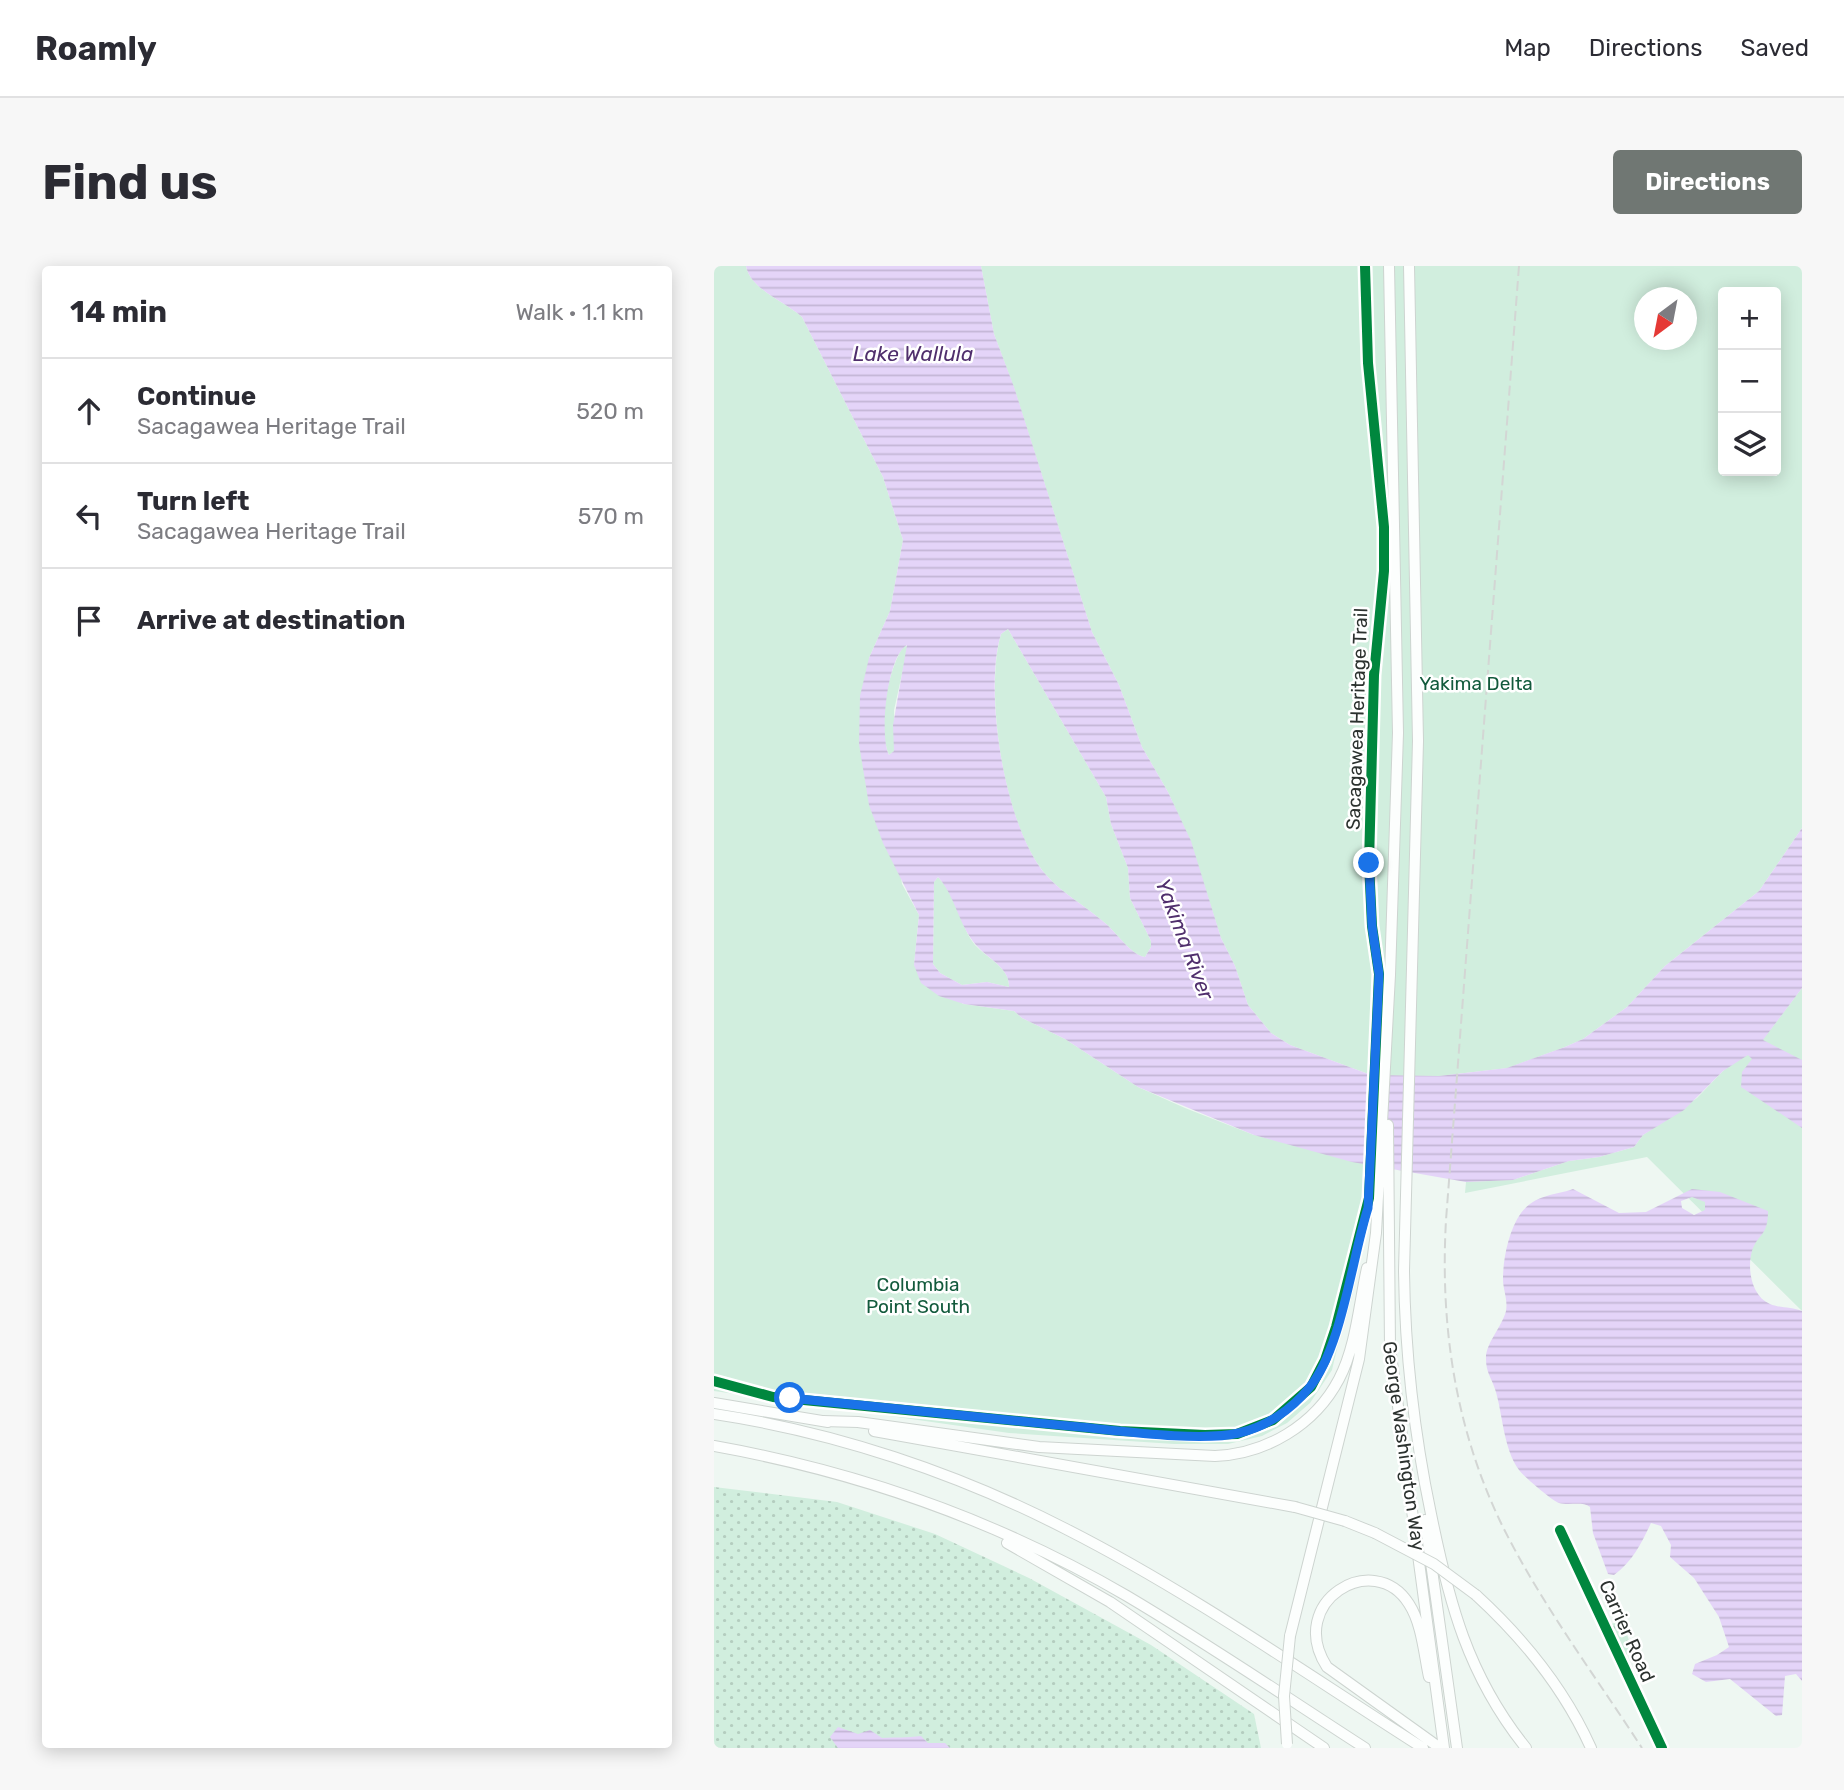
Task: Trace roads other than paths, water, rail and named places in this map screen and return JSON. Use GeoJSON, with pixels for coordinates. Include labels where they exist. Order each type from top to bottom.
{"type":"FeatureCollection","features":[{"type":"Feature","properties":{"kind":"highway","name":"George Washington Way"},"geometry":{"type":"LineString","coordinates":[[1389,266],[1398,668],[1383,1198],[1390,1347],[1442,1748]]}},
{"type":"Feature","properties":{"kind":"highway"},"geometry":{"type":"LineString","coordinates":[[1409,266],[1418,631],[1414,976],[1405,1309],[1416,1444],[1454,1618],[1476,1671],[1526,1748]]}},
{"type":"Feature","properties":{"kind":"highway"},"geometry":{"type":"LineString","coordinates":[[823,1421],[858,1422],[1039,1447],[1215,1456],[1262,1447],[1304,1422],[1340,1378],[1348,1355],[1377,1214],[1383,1198]]}},
{"type":"Feature","properties":{"kind":"highway"},"geometry":{"type":"LineString","coordinates":[[1288,1746],[1284,1696],[1290,1636],[1359,1359],[1371,1283],[1377,1214]]}},
{"type":"Feature","properties":{"kind":"highway"},"geometry":{"type":"LineString","coordinates":[[714,1403],[1295,1507],[1375,1532],[1434,1564],[1476,1595],[1519,1637],[1541,1662],[1568,1704],[1591,1748]]}},
{"type":"Feature","properties":{"kind":"highway"},"geometry":{"type":"LineString","coordinates":[[714,1414],[774,1425],[883,1454],[968,1485],[1064,1528],[1146,1572],[1423,1748]]}},
{"type":"Feature","properties":{"kind":"highway","name":"George Washington Way"},"geometry":{"type":"LineString","coordinates":[[1416,1444],[1457,1748]]}},
{"type":"Feature","properties":{"kind":"highway"},"geometry":{"type":"LineString","coordinates":[[714,1446],[824,1469],[926,1503],[1032,1547],[1126,1596],[1365,1748]]}},
{"type":"Feature","properties":{"kind":"highway"},"geometry":{"type":"LineString","coordinates":[[926,1503],[1078,1581],[1324,1748]]}},
{"type":"Feature","properties":{"kind":"highway"},"geometry":{"type":"LineString","coordinates":[[1441,1727],[1409,1603],[1381,1583],[1361,1582],[1335,1592],[1321,1608],[1315,1625],[1316,1645],[1327,1667],[1442,1748]]}},
{"type":"Feature","properties":{"kind":"street","name":"Carrier Road"},"geometry":{"type":"LineString","coordinates":[[1560,1530],[1662,1748]]}},
{"type":"Feature","properties":{"kind":"water","name":"Lake Wallula"},"geometry":{"type":"Polygon","coordinates":[[[746,266],[981,266],[994,334],[1014,387],[1092,632],[1119,685],[1142,747],[1168,792],[1191,841],[1221,938],[1235,966],[1248,1005],[1271,1033],[1290,1045],[1371,1075],[1439,1076],[1507,1068],[1565,1047],[1583,1039],[1627,1007],[1665,966],[1759,891],[1802,828],[1802,988],[1763,1040],[1802,1060],[1802,1128],[1741,1087],[1742,1072],[1752,1059],[1748,1055],[1723,1071],[1684,1110],[1643,1135],[1634,1147],[1599,1157],[1569,1161],[1513,1180],[1466,1182],[1352,1162],[1254,1135],[1138,1087],[1065,1039],[1022,1018],[1014,1011],[964,1004],[939,996],[921,983],[914,965],[919,915],[883,843],[869,805],[859,744],[860,696],[869,658],[890,611],[903,540],[883,477],[802,317],[761,288],[746,266]],[[1008,629],[1001,634],[996,659],[995,690],[1002,760],[1009,795],[1032,855],[1060,889],[1105,923],[1140,956],[1145,957],[1151,947],[1151,941],[1130,898],[1128,868],[1111,824],[1106,797],[1008,629]],[[907,645],[894,664],[887,697],[885,731],[889,755],[894,751],[893,725],[907,645]],[[938,877],[934,882],[933,964],[940,973],[962,985],[987,982],[1009,987],[1006,974],[970,937],[949,893],[938,877]]]}},
{"type":"Feature","properties":{"kind":"water"},"geometry":{"type":"Polygon","coordinates":[[[1573,1189],[1619,1213],[1646,1212],[1692,1189],[1720,1192],[1768,1211],[1765,1230],[1752,1251],[1752,1281],[1758,1295],[1770,1304],[1802,1311],[1802,1681],[1796,1674],[1785,1676],[1782,1715],[1776,1716],[1730,1679],[1706,1682],[1692,1674],[1695,1664],[1729,1647],[1719,1617],[1694,1578],[1670,1557],[1671,1545],[1661,1526],[1651,1523],[1626,1564],[1614,1575],[1608,1574],[1593,1533],[1590,1507],[1556,1501],[1522,1473],[1510,1452],[1498,1399],[1488,1371],[1486,1353],[1506,1311],[1503,1279],[1510,1236],[1521,1213],[1533,1202],[1573,1189]],[[1692,1197],[1681,1201],[1682,1208],[1694,1215],[1705,1210],[1705,1202],[1692,1197]]]}},
{"type":"Feature","properties":{"kind":"water"},"geometry":{"type":"Polygon","coordinates":[[[838,1727],[858,1734],[870,1730],[882,1738],[921,1736],[928,1743],[945,1743],[950,1748],[838,1748],[830,1737],[838,1727]]]}},
{"type":"Feature","properties":{"kind":"railway"},"geometry":{"type":"LineString","coordinates":[[1519,266],[1446,1220],[1449,1336],[1454,1374],[1472,1449],[1500,1521],[1549,1608],[1642,1748]]}},
{"type":"Feature","properties":{"kind":"park label","name":"Yakima Delta"},"geometry":{"type":"Point","coordinates":[1476,683]}},
{"type":"Feature","properties":{"kind":"park label","name":"Columbia Point South"},"geometry":{"type":"Point","coordinates":[918,1295]}},
{"type":"Feature","properties":{"kind":"water label","name":"Yakima River"},"geometry":{"type":"Point","coordinates":[1185,939]}}]}
